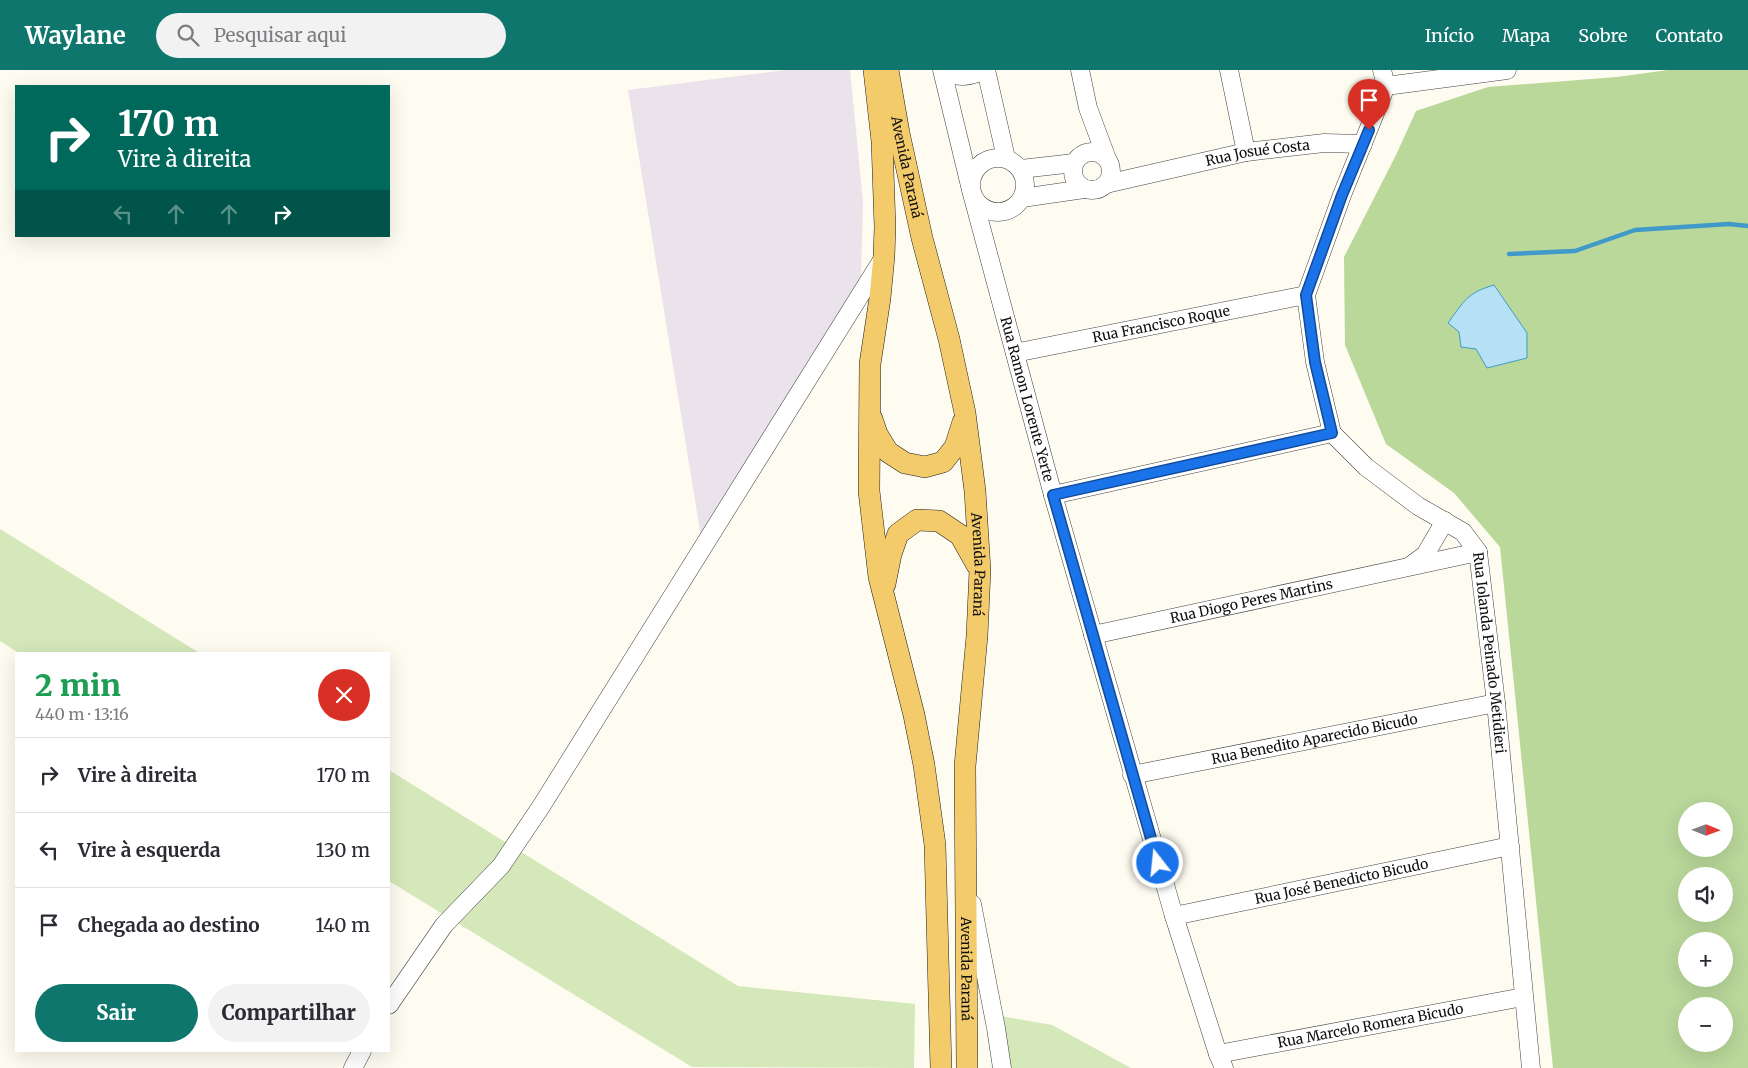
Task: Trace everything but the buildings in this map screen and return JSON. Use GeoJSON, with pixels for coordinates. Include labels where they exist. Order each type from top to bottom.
{"type":"FeatureCollection","features":[{"type":"Feature","properties":{"kind":"main road","name":"Avenida Paraná"},"geometry":{"type":"LineString","coordinates":[[874,70],[882,141],[884,256],[870,364],[869,491],[882,594],[914,714],[924,765],[935,845],[941,1068]]}},
{"type":"Feature","properties":{"kind":"main road","name":"Avenida Paraná"},"geometry":{"type":"LineString","coordinates":[[888,70],[905,162],[922,238],[949,339],[965,413],[975,491],[980,570],[977,636],[965,766],[967,1068]]}},
{"type":"Feature","properties":{"kind":"main road"},"geometry":{"type":"LineString","coordinates":[[869,409],[877,434],[888,452],[905,463],[925,466],[943,462],[955,447],[965,413]]}},
{"type":"Feature","properties":{"kind":"main road"},"geometry":{"type":"LineString","coordinates":[[882,594],[891,554],[898,534],[917,520],[939,521],[960,535],[980,570]]}},
{"type":"Feature","properties":{"kind":"street"},"geometry":{"type":"LineString","coordinates":[[943,70],[958,76],[968,76],[984,70],[1006,158]]}},
{"type":"Feature","properties":{"kind":"street","name":"Rua Ramon Lorente Yerte"},"geometry":{"type":"LineString","coordinates":[[943,70],[970,190],[1053,495],[1132,775],[1174,916],[1221,1061]]}},
{"type":"Feature","properties":{"kind":"street"},"geometry":{"type":"LineString","coordinates":[[1022,198],[1084,189],[1096,190],[1106,184],[1111,173],[1088,108],[1080,70]]}},
{"type":"Feature","properties":{"kind":"street"},"geometry":{"type":"LineString","coordinates":[[1229,70],[1246,152]]}},
{"type":"Feature","properties":{"kind":"street"},"geometry":{"type":"LineString","coordinates":[[1053,495],[1332,433],[1315,362],[1306,295],[1342,195],[1363,144],[1384,78],[1506,70]]}},
{"type":"Feature","properties":{"kind":"street"},"geometry":{"type":"LineString","coordinates":[[1084,189],[1079,186],[1073,175],[1079,158],[1088,108]]}},
{"type":"Feature","properties":{"kind":"street","name":"Rua Josué Costa"},"geometry":{"type":"LineString","coordinates":[[1106,184],[1246,152],[1324,143],[1363,144]]}},
{"type":"Feature","properties":{"kind":"street"},"geometry":{"type":"LineString","coordinates":[[1021,170],[1096,153],[1108,163]]}},
{"type":"Feature","properties":{"kind":"street"},"geometry":{"type":"LineString","coordinates":[[996,157],[1006,158],[1021,170],[1025,184],[1022,198],[1016,206],[1008,210],[990,211],[977,203],[970,190],[970,181],[973,172],[979,164],[987,159],[996,157]]}},
{"type":"Feature","properties":{"kind":"street","name":"Rua Josué Costa"},"geometry":{"type":"LineString","coordinates":[[1108,163],[1154,173]]}},
{"type":"Feature","properties":{"kind":"street"},"geometry":{"type":"LineString","coordinates":[[390,1004],[444,925],[500,866],[542,805],[884,256]]}},
{"type":"Feature","properties":{"kind":"street","name":"Rua Francisco Roque"},"geometry":{"type":"LineString","coordinates":[[1015,353],[1306,295]]}},
{"type":"Feature","properties":{"kind":"street","name":"Rua Iolanda Peinado Metidieri"},"geometry":{"type":"LineString","coordinates":[[1332,433],[1366,467],[1418,506],[1463,532],[1478,552],[1496,703],[1531,1068]]}},
{"type":"Feature","properties":{"kind":"street"},"geometry":{"type":"LineString","coordinates":[[1418,506],[1430,519],[1434,542]]}},
{"type":"Feature","properties":{"kind":"street","name":"Rua Diogo Peres Martins"},"geometry":{"type":"LineString","coordinates":[[1410,566],[1425,555],[1445,521]]}},
{"type":"Feature","properties":{"kind":"street","name":"Rua Diogo Peres Martins"},"geometry":{"type":"LineString","coordinates":[[1093,636],[1478,552]]}},
{"type":"Feature","properties":{"kind":"street","name":"Rua Benedito Aparecido Bicudo"},"geometry":{"type":"LineString","coordinates":[[1132,775],[1496,703]]}},
{"type":"Feature","properties":{"kind":"street","name":"Rua José Benedicto Bicudo"},"geometry":{"type":"LineString","coordinates":[[1174,916],[1510,846]]}},
{"type":"Feature","properties":{"kind":"street"},"geometry":{"type":"LineString","coordinates":[[966,872],[1002,1068]]}},
{"type":"Feature","properties":{"kind":"street","name":"Rua Marcelo Romera Bicudo"},"geometry":{"type":"LineString","coordinates":[[1221,1061],[1523,997]]}},
{"type":"Feature","properties":{"kind":"street"},"geometry":{"type":"LineString","coordinates":[[353,1068],[361,1052]]}},
{"type":"Feature","properties":{"kind":"shaded area"},"geometry":{"type":"Polygon","coordinates":[[[785,70],[850,70],[863,202],[861,279],[701,537],[628,90],[785,70]]]}},
{"type":"Feature","properties":{"kind":"green space"},"geometry":{"type":"Polygon","coordinates":[[[1668,70],[1748,70],[1748,1068],[1553,1068],[1500,547],[1454,493],[1386,444],[1345,345],[1344,257],[1396,155],[1416,111],[1488,87],[1617,77],[1668,70]]]}},
{"type":"Feature","properties":{"kind":"green space"},"geometry":{"type":"Polygon","coordinates":[[[0,529],[198,652],[17,652],[0,641],[0,529]]]}},
{"type":"Feature","properties":{"kind":"green space"},"geometry":{"type":"Polygon","coordinates":[[[390,771],[738,986],[915,1004],[914,1068],[692,1067],[390,882],[390,771]]]}},
{"type":"Feature","properties":{"kind":"green space"},"geometry":{"type":"Polygon","coordinates":[[[1000,1016],[1052,1025],[1131,1068],[1009,1068],[1000,1016]]]}},
{"type":"Feature","properties":{"kind":"water"},"geometry":{"type":"Polygon","coordinates":[[[1494,285],[1527,333],[1527,358],[1487,368],[1476,349],[1461,347],[1459,332],[1448,323],[1467,299],[1478,291],[1494,285]]]}},
{"type":"Feature","properties":{"kind":"waterway"},"geometry":{"type":"LineString","coordinates":[[1509,254],[1575,251],[1635,230],[1729,224],[1748,226]]}},
{"type":"Feature","properties":{"kind":"route"},"geometry":{"type":"LineString","coordinates":[[1158,863],[1053,495],[1332,433],[1315,362],[1306,295],[1342,195],[1369,130]]}}]}
